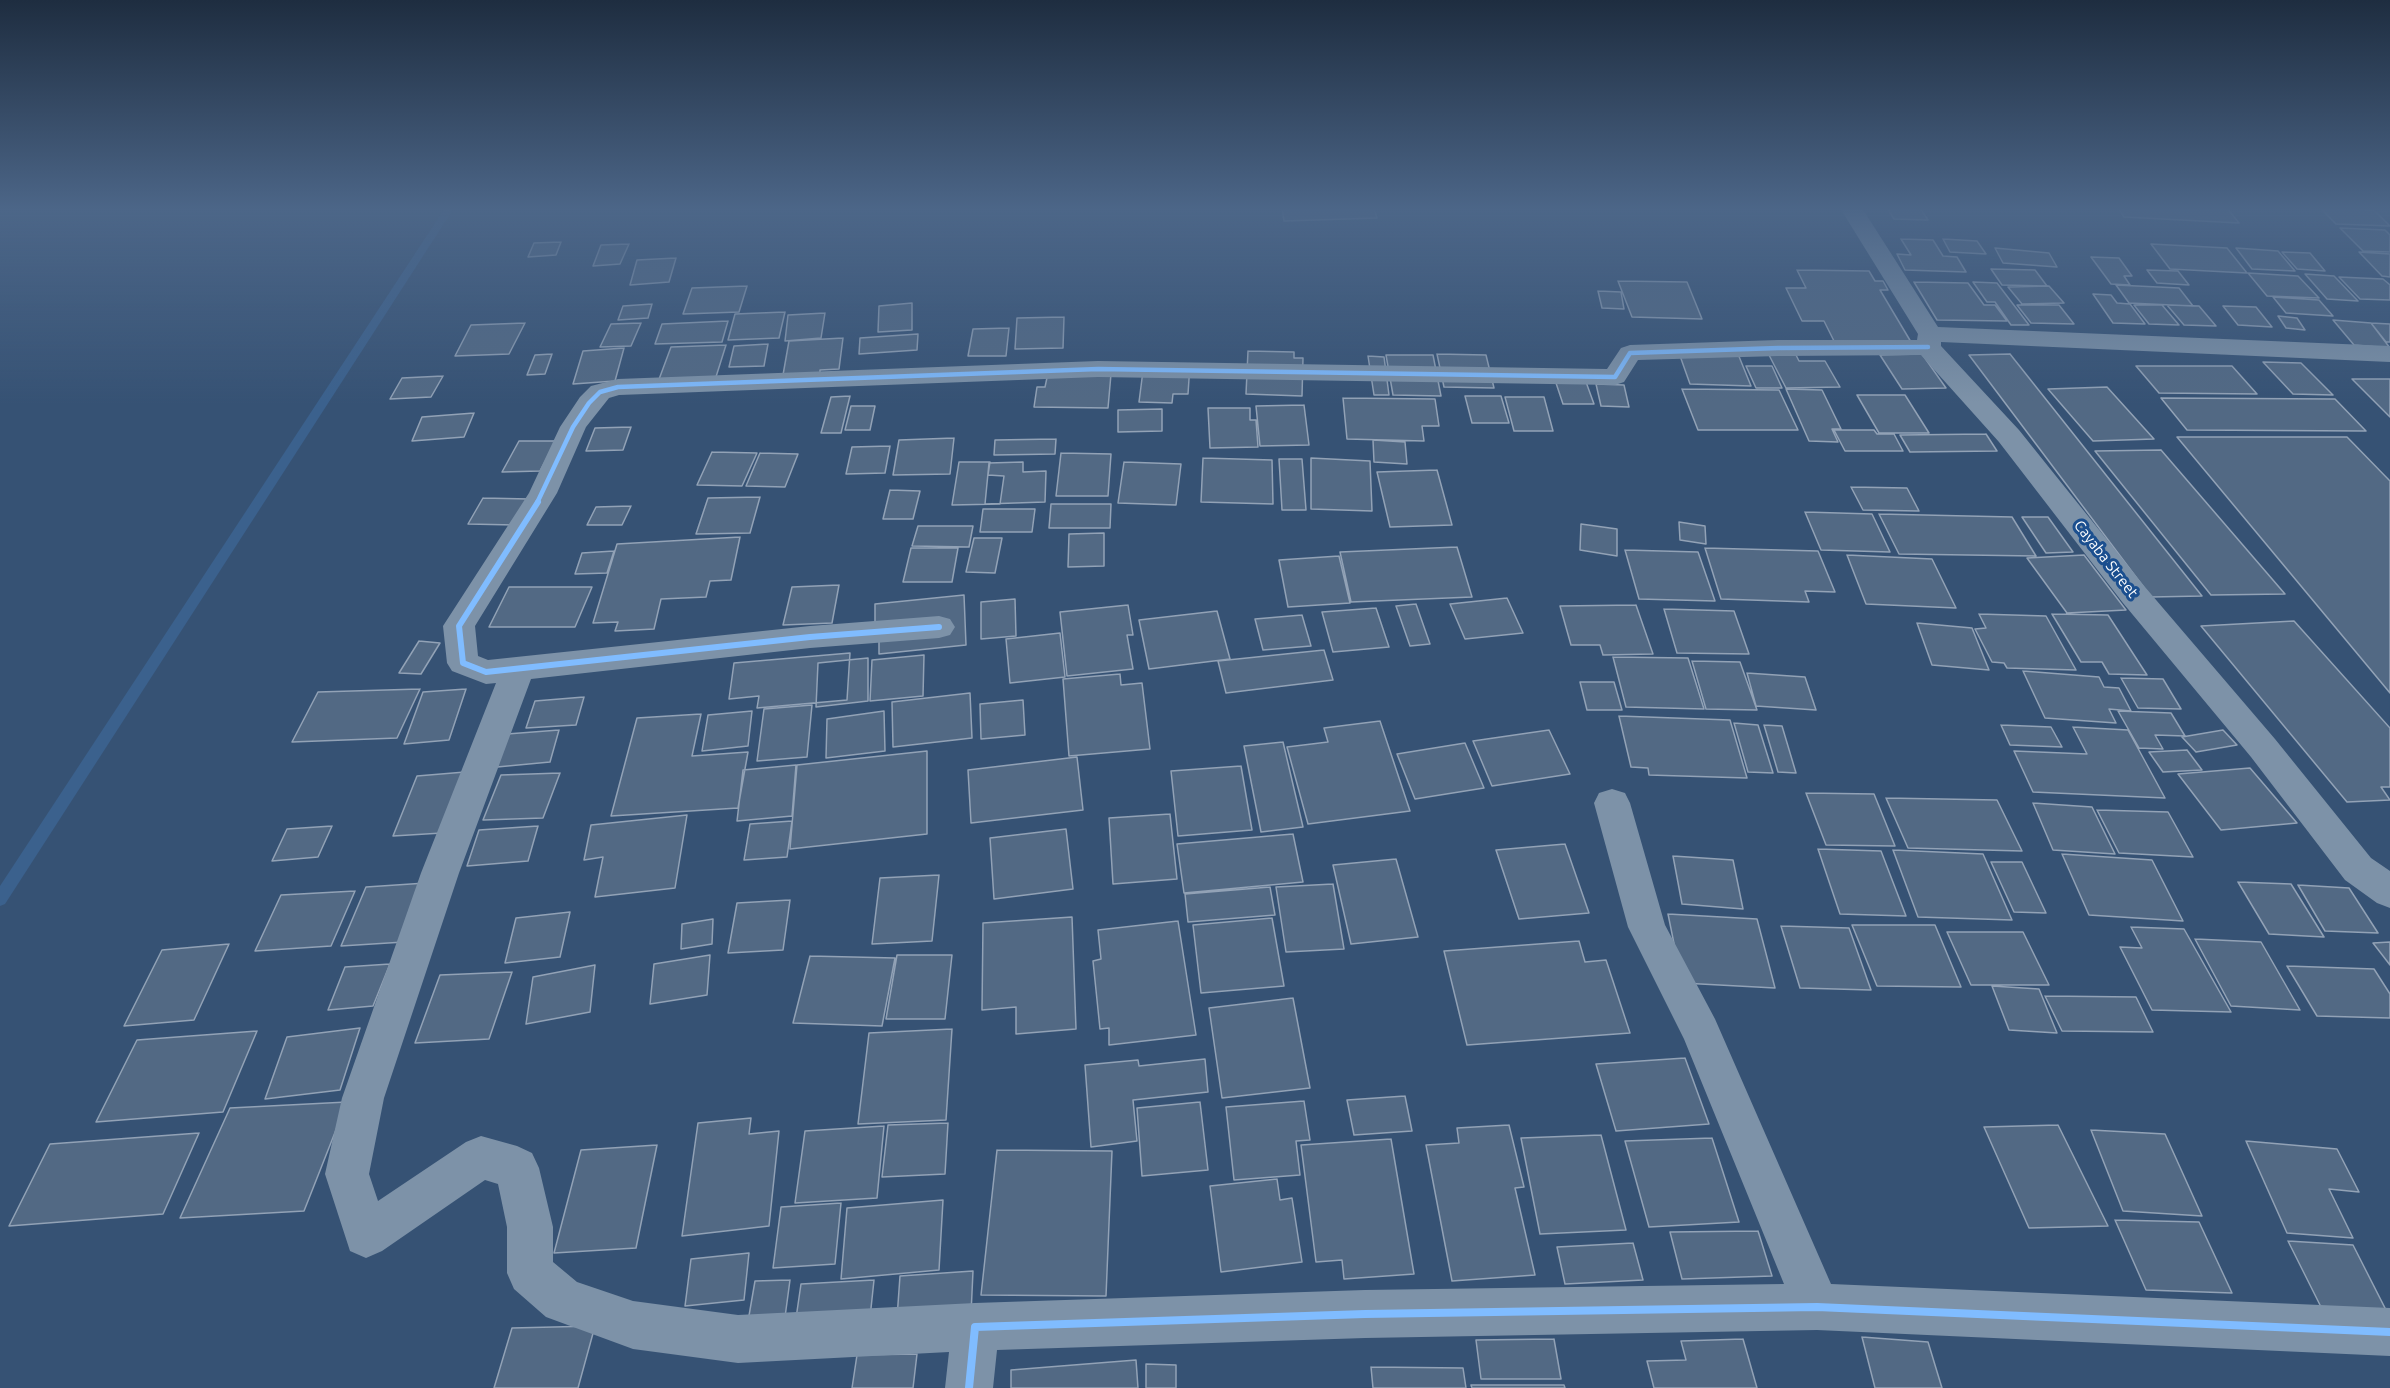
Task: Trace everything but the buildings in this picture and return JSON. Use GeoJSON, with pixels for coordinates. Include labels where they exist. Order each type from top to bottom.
{"type":"FeatureCollection","features":[{"type":"Feature","properties":{"kind":"street","name":"Cayaba Street"},"geometry":{"type":"LineString","coordinates":[[1889,273],[1929,340],[2009,436],[2134,595],[2263,748],[2358,869],[2390,892]]}},
{"type":"Feature","properties":{"kind":"street"},"geometry":{"type":"LineString","coordinates":[[939,627],[810,637],[486,672],[463,663],[459,626],[543,493],[573,427],[600,392],[618,387],[1098,369],[1615,377],[1630,353],[1929,340],[2390,354]]}},
{"type":"Feature","properties":{"kind":"street"},"geometry":{"type":"LineString","coordinates":[[518,669],[433,895],[363,1098],[347,1174],[366,1235],[481,1157],[517,1168],[530,1227],[530,1274],[563,1300],[633,1325],[738,1338],[975,1327],[1365,1314],[1817,1307],[2390,1332]]}},
{"type":"Feature","properties":{"kind":"street"},"geometry":{"type":"LineString","coordinates":[[1612,803],[1647,927],[1701,1032],[1817,1307]]}},
{"type":"Feature","properties":{"kind":"street"},"geometry":{"type":"LineString","coordinates":[[969,1388],[975,1327]]}},
{"type":"Feature","properties":{"kind":"waterway"},"geometry":{"type":"LineString","coordinates":[[0,899],[408,273]]}},
{"type":"Feature","properties":{"kind":"cycle path"},"geometry":{"type":"LineString","coordinates":[[939,627],[810,637],[486,672],[463,663],[459,626],[543,493],[573,427],[589,403],[600,392],[618,387],[1098,369],[1615,377],[1630,353],[1778,348],[1928,347]]}},
{"type":"Feature","properties":{"kind":"cycle path"},"geometry":{"type":"LineString","coordinates":[[969,1388],[975,1327],[1365,1314],[1817,1307],[2390,1332]]}}]}
